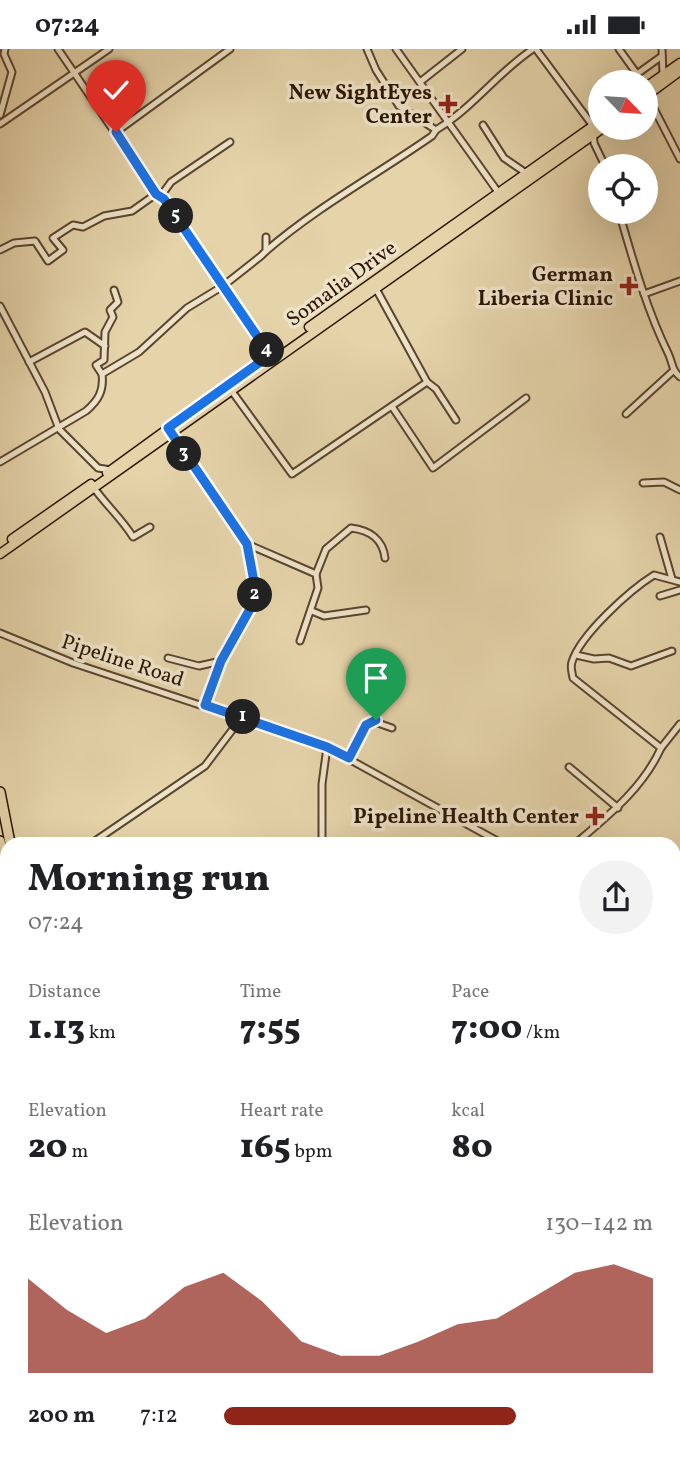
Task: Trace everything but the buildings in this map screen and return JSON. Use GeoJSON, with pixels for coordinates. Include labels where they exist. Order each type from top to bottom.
{"type":"FeatureCollection","features":[{"type":"Feature","properties":{"kind":"highway"},"geometry":{"type":"LineString","coordinates":[[0,792],[9,837]]}},
{"type":"Feature","properties":{"kind":"main road"},"geometry":{"type":"LineString","coordinates":[[658,80],[680,63]]}},
{"type":"Feature","properties":{"kind":"main road"},"geometry":{"type":"LineString","coordinates":[[658,85],[680,71]]}},
{"type":"Feature","properties":{"kind":"main road","name":"Somalia Drive"},"geometry":{"type":"LineString","coordinates":[[0,554],[498,191],[588,132]]}},
{"type":"Feature","properties":{"kind":"main road","name":"Somalia Drive"},"geometry":{"type":"LineString","coordinates":[[0,548],[231,390],[588,132]]}},
{"type":"Feature","properties":{"kind":"street"},"geometry":{"type":"LineString","coordinates":[[0,115],[12,72],[4,54],[5,49]]}},
{"type":"Feature","properties":{"kind":"street"},"geometry":{"type":"LineString","coordinates":[[58,49],[156,194],[164,199],[205,256],[270,355]]}},
{"type":"Feature","properties":{"kind":"street"},"geometry":{"type":"LineString","coordinates":[[0,124],[109,49]]}},
{"type":"Feature","properties":{"kind":"street"},"geometry":{"type":"LineString","coordinates":[[116,132],[230,49]]}},
{"type":"Feature","properties":{"kind":"street"},"geometry":{"type":"LineString","coordinates":[[360,49],[368,50],[376,70],[399,106],[436,130]]}},
{"type":"Feature","properties":{"kind":"street"},"geometry":{"type":"LineString","coordinates":[[396,49],[498,191]]}},
{"type":"Feature","properties":{"kind":"street"},"geometry":{"type":"LineString","coordinates":[[419,82],[431,76],[462,49]]}},
{"type":"Feature","properties":{"kind":"street"},"geometry":{"type":"LineString","coordinates":[[102,374],[139,352],[187,307],[223,286],[304,218],[382,171],[432,136],[436,130],[479,99],[500,72],[535,49],[588,118]]}},
{"type":"Feature","properties":{"kind":"street"},"geometry":{"type":"LineString","coordinates":[[619,49],[634,70]]}},
{"type":"Feature","properties":{"kind":"street"},"geometry":{"type":"LineString","coordinates":[[662,49],[663,74]]}},
{"type":"Feature","properties":{"kind":"street"},"geometry":{"type":"LineString","coordinates":[[643,70],[662,56]]}},
{"type":"Feature","properties":{"kind":"street"},"geometry":{"type":"LineString","coordinates":[[658,116],[680,159]]}},
{"type":"Feature","properties":{"kind":"street"},"geometry":{"type":"LineString","coordinates":[[483,125],[504,158],[526,173]]}},
{"type":"Feature","properties":{"kind":"street"},"geometry":{"type":"LineString","coordinates":[[164,199],[163,193],[171,182],[230,142]]}},
{"type":"Feature","properties":{"kind":"street"},"geometry":{"type":"LineString","coordinates":[[0,250],[14,243],[35,241],[48,261],[63,250],[53,238],[69,227],[83,227],[104,216],[132,211],[156,194]]}},
{"type":"Feature","properties":{"kind":"street"},"geometry":{"type":"LineString","coordinates":[[623,224],[644,294],[673,370],[680,377]]}},
{"type":"Feature","properties":{"kind":"street"},"geometry":{"type":"LineString","coordinates":[[266,237],[266,251]]}},
{"type":"Feature","properties":{"kind":"street"},"geometry":{"type":"LineString","coordinates":[[644,294],[680,281]]}},
{"type":"Feature","properties":{"kind":"street"},"geometry":{"type":"LineString","coordinates":[[375,287],[427,382],[436,389],[456,420]]}},
{"type":"Feature","properties":{"kind":"street"},"geometry":{"type":"LineString","coordinates":[[0,462],[60,429],[94,405],[104,386],[102,374],[96,365],[104,360],[105,332],[113,317],[110,310],[118,302],[114,290]]}},
{"type":"Feature","properties":{"kind":"street"},"geometry":{"type":"LineString","coordinates":[[0,306],[60,429],[98,468],[111,470]]}},
{"type":"Feature","properties":{"kind":"street"},"geometry":{"type":"LineString","coordinates":[[29,362],[85,333],[106,346]]}},
{"type":"Feature","properties":{"kind":"street"},"geometry":{"type":"LineString","coordinates":[[626,414],[673,370]]}},
{"type":"Feature","properties":{"kind":"street"},"geometry":{"type":"LineString","coordinates":[[231,390],[292,474],[393,408],[427,382]]}},
{"type":"Feature","properties":{"kind":"street"},"geometry":{"type":"LineString","coordinates":[[393,408],[433,468],[526,398]]}},
{"type":"Feature","properties":{"kind":"street"},"geometry":{"type":"LineString","coordinates":[[170,431],[247,544],[255,594],[245,620],[221,661],[205,705]]}},
{"type":"Feature","properties":{"kind":"street"},"geometry":{"type":"LineString","coordinates":[[642,483],[664,482],[680,490]]}},
{"type":"Feature","properties":{"kind":"street"},"geometry":{"type":"LineString","coordinates":[[94,488],[112,512],[120,517],[132,537],[150,527]]}},
{"type":"Feature","properties":{"kind":"street"},"geometry":{"type":"LineString","coordinates":[[300,641],[312,611],[318,587],[316,574],[326,549],[351,528],[369,531],[374,535],[383,547],[385,558]]}},
{"type":"Feature","properties":{"kind":"street"},"geometry":{"type":"LineString","coordinates":[[660,537],[672,579]]}},
{"type":"Feature","properties":{"kind":"street"},"geometry":{"type":"LineString","coordinates":[[247,544],[316,574]]}},
{"type":"Feature","properties":{"kind":"street"},"geometry":{"type":"LineString","coordinates":[[661,748],[573,678],[571,668],[576,655],[596,627],[640,585],[654,575],[680,582]]}},
{"type":"Feature","properties":{"kind":"street"},"geometry":{"type":"LineString","coordinates":[[660,596],[680,590]]}},
{"type":"Feature","properties":{"kind":"street"},"geometry":{"type":"LineString","coordinates":[[312,611],[324,616],[366,610]]}},
{"type":"Feature","properties":{"kind":"street","name":"Pipeline Road"},"geometry":{"type":"LineString","coordinates":[[0,633],[73,663],[327,747],[490,837]]}},
{"type":"Feature","properties":{"kind":"street"},"geometry":{"type":"LineString","coordinates":[[576,655],[594,659],[609,658],[631,666],[673,651]]}},
{"type":"Feature","properties":{"kind":"street"},"geometry":{"type":"LineString","coordinates":[[168,658],[198,666],[221,661]]}},
{"type":"Feature","properties":{"kind":"street"},"geometry":{"type":"LineString","coordinates":[[101,837],[205,766],[242,717]]}},
{"type":"Feature","properties":{"kind":"street"},"geometry":{"type":"LineString","coordinates":[[349,758],[366,725],[372,721],[393,728]]}},
{"type":"Feature","properties":{"kind":"street"},"geometry":{"type":"LineString","coordinates":[[583,837],[618,808],[647,776],[661,748],[680,723]]}},
{"type":"Feature","properties":{"kind":"street"},"geometry":{"type":"LineString","coordinates":[[322,837],[322,784],[327,747]]}},
{"type":"Feature","properties":{"kind":"street"},"geometry":{"type":"LineString","coordinates":[[569,767],[618,808]]}},
{"type":"Feature","properties":{"kind":"place","name":"New SightEyes Center"},"geometry":{"type":"Point","coordinates":[448,104]}},
{"type":"Feature","properties":{"kind":"place","name":"German Liberia Clinic"},"geometry":{"type":"Point","coordinates":[629,286]}},
{"type":"Feature","properties":{"kind":"place","name":"Pipeline Health Center"},"geometry":{"type":"Point","coordinates":[595,816]}},
{"type":"Feature","properties":{"kind":"route"},"geometry":{"type":"LineString","coordinates":[[116,132],[156,194],[164,199],[205,256],[270,355],[168,428],[205,488],[247,544],[249,568],[255,587],[250,609],[228,646],[205,705],[327,747],[349,758],[366,725],[376,720]]}}]}
